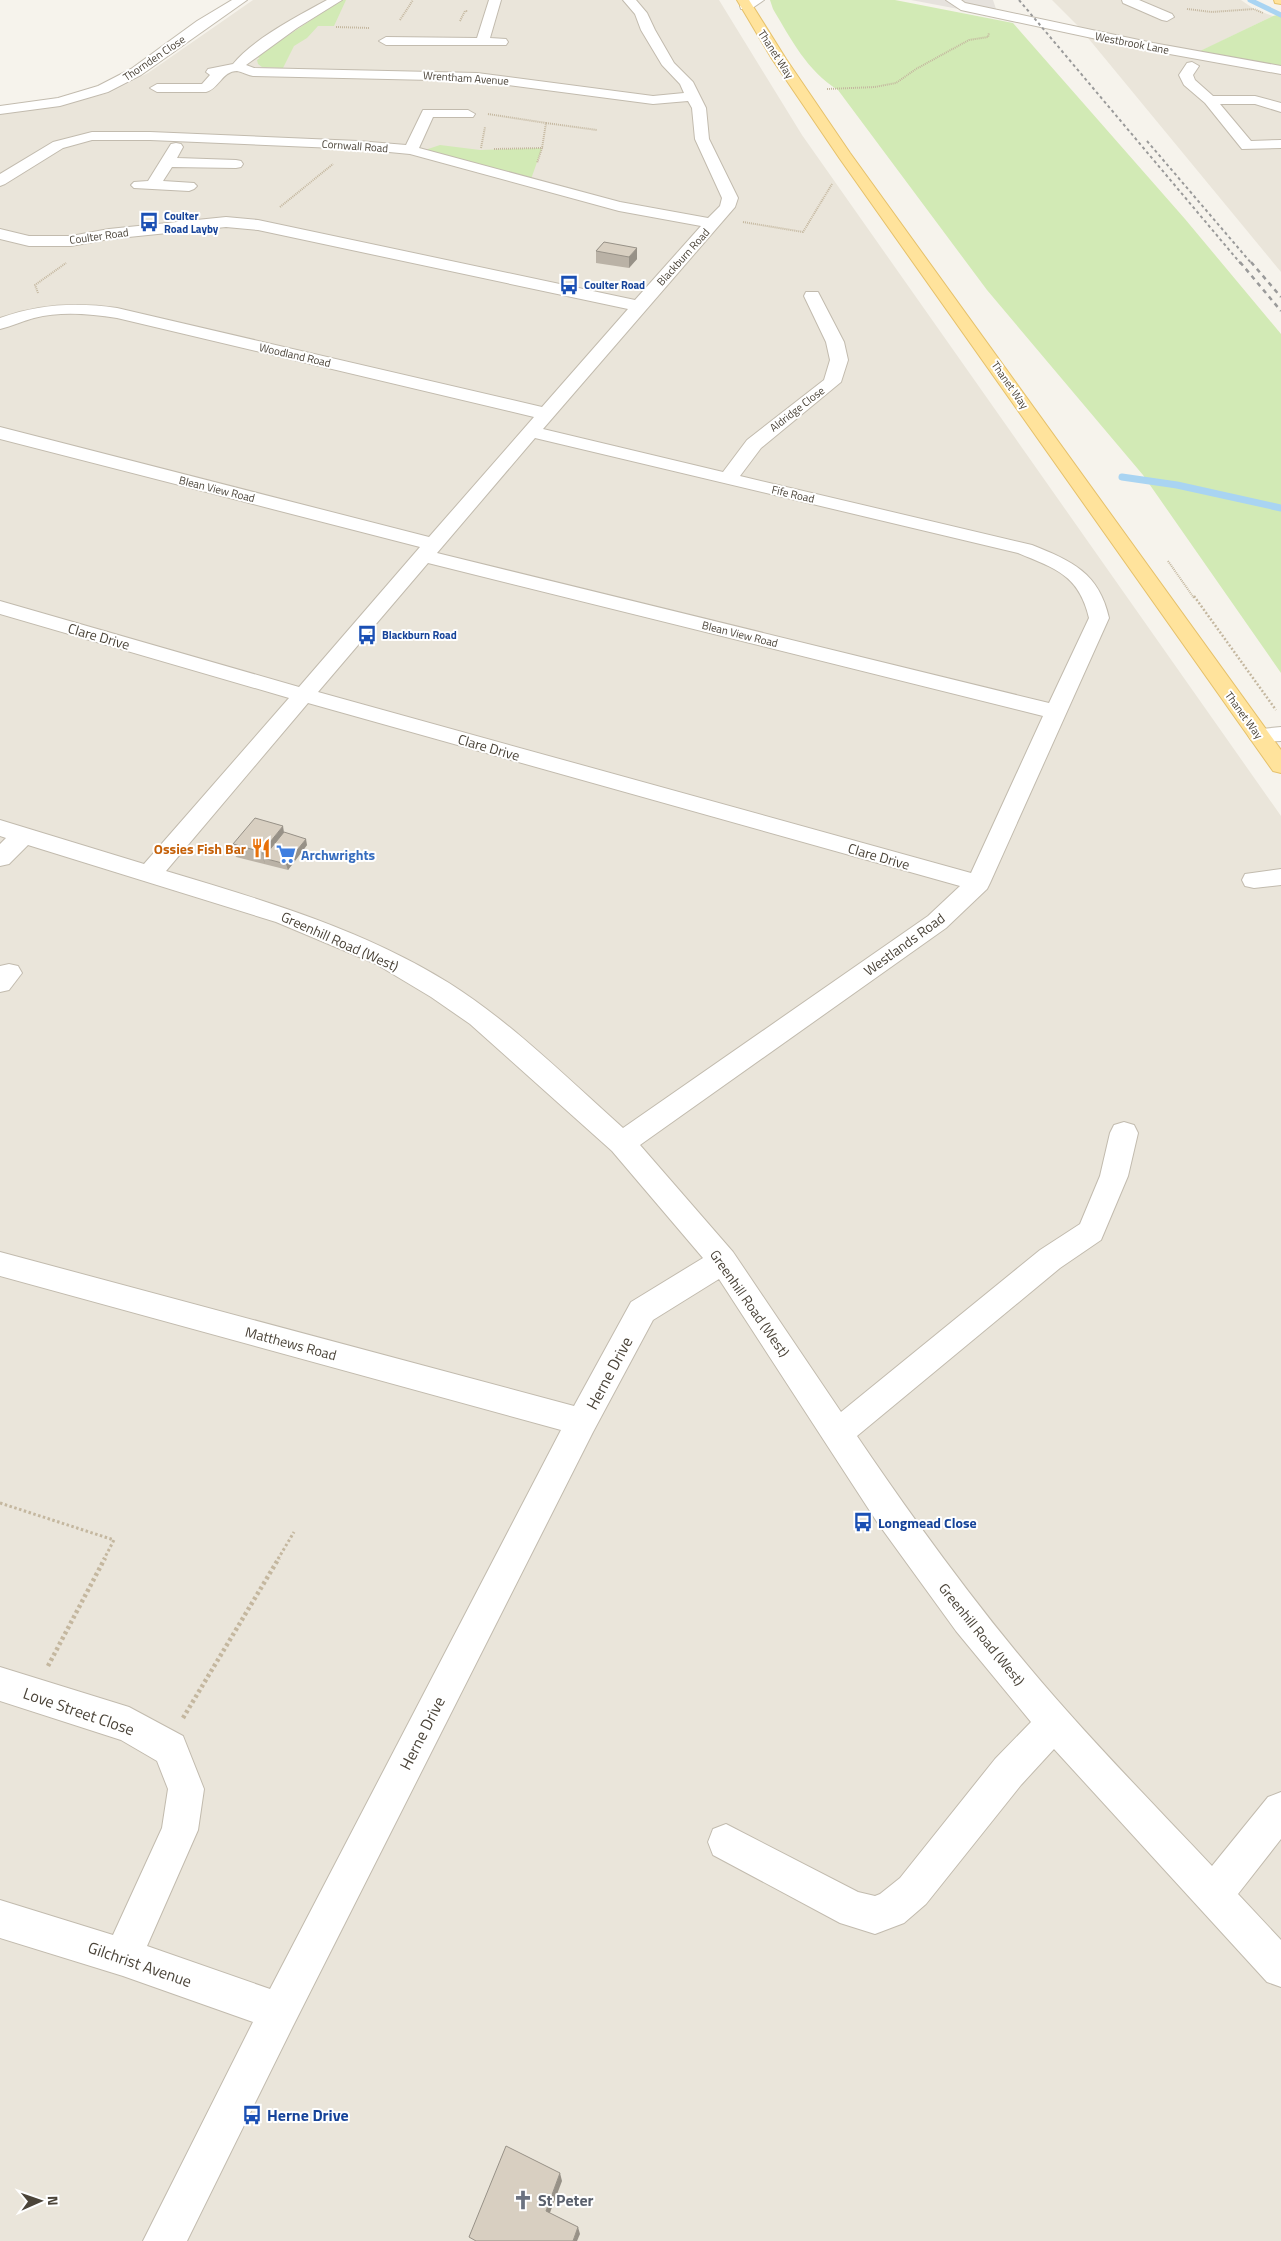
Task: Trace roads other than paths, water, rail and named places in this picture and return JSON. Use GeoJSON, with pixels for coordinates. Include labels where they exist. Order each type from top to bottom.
{"type":"FeatureCollection","features":[{"type":"Feature","properties":{"kind":"main road","name":"Thanet Way"},"geometry":{"type":"LineString","coordinates":[[749,2],[779,59],[840,148],[1281,766]]}},
{"type":"Feature","properties":{"kind":"street","name":"Thornden Close"},"geometry":{"type":"LineString","coordinates":[[0,110],[60,102],[103,89],[136,72],[202,24],[241,0]]}},
{"type":"Feature","properties":{"kind":"street"},"geometry":{"type":"LineString","coordinates":[[238,68],[245,58],[268,42],[336,0]]}},
{"type":"Feature","properties":{"kind":"street"},"geometry":{"type":"LineString","coordinates":[[482,42],[495,0]]}},
{"type":"Feature","properties":{"kind":"street","name":"Blackburn Road"},"geometry":{"type":"LineString","coordinates":[[150,873],[639,306],[727,207],[730,198],[702,138],[699,108],[686,82],[666,60],[648,30],[641,13],[629,0]]}},
{"type":"Feature","properties":{"kind":"street","name":"Westbrook Lane"},"geometry":{"type":"LineString","coordinates":[[952,0],[961,6],[986,9],[1153,47],[1281,70]]}},
{"type":"Feature","properties":{"kind":"street"},"geometry":{"type":"LineString","coordinates":[[1128,0],[1167,17]]}},
{"type":"Feature","properties":{"kind":"street"},"geometry":{"type":"LineString","coordinates":[[1152,24],[1184,9]]}},
{"type":"Feature","properties":{"kind":"street"},"geometry":{"type":"LineString","coordinates":[[386,41],[501,42]]}},
{"type":"Feature","properties":{"kind":"street","name":"Wrentham Avenue"},"geometry":{"type":"LineString","coordinates":[[158,88],[206,88],[217,71],[238,68],[261,72],[477,77],[653,100],[693,96]]}},
{"type":"Feature","properties":{"kind":"street"},"geometry":{"type":"LineString","coordinates":[[1173,68],[1191,68],[1186,74],[1189,82],[1210,100],[1247,146],[1281,144]]}},
{"type":"Feature","properties":{"kind":"street"},"geometry":{"type":"LineString","coordinates":[[1210,100],[1250,98],[1267,101],[1281,108]]}},
{"type":"Feature","properties":{"kind":"street"},"geometry":{"type":"LineString","coordinates":[[411,150],[428,113],[468,114]]}},
{"type":"Feature","properties":{"kind":"street","name":"Cornwall Road"},"geometry":{"type":"LineString","coordinates":[[0,181],[38,156],[70,141],[108,135],[358,145],[411,150],[619,206],[715,221]]}},
{"type":"Feature","properties":{"kind":"street"},"geometry":{"type":"LineString","coordinates":[[153,185],[182,138]]}},
{"type":"Feature","properties":{"kind":"street"},"geometry":{"type":"LineString","coordinates":[[167,162],[236,164]]}},
{"type":"Feature","properties":{"kind":"street"},"geometry":{"type":"LineString","coordinates":[[135,185],[189,186]]}},
{"type":"Feature","properties":{"kind":"street","name":"Coulter Road"},"geometry":{"type":"LineString","coordinates":[[0,234],[29,240],[71,241],[226,222],[258,225],[639,306]]}},
{"type":"Feature","properties":{"kind":"street","name":"Aldridge Close"},"geometry":{"type":"LineString","coordinates":[[728,478],[754,444],[832,382],[839,360],[835,342],[814,300],[797,307]]}},
{"type":"Feature","properties":{"kind":"street","name":"Woodland Road"},"geometry":{"type":"LineString","coordinates":[[0,324],[44,310],[85,308],[116,313],[546,414]]}},
{"type":"Feature","properties":{"kind":"street","name":"Fife Road"},"geometry":{"type":"LineString","coordinates":[[531,432],[1025,549],[1053,560]]}},
{"type":"Feature","properties":{"kind":"street","name":"Blean View Road"},"geometry":{"type":"LineString","coordinates":[[0,433],[429,550],[1056,712]]}},
{"type":"Feature","properties":{"kind":"street","name":"Westlands Road"},"geometry":{"type":"LineString","coordinates":[[622,1143],[937,922],[978,884],[1099,618],[1096,600],[1081,577],[1053,560]]}},
{"type":"Feature","properties":{"kind":"street","name":"Clare Drive"},"geometry":{"type":"LineString","coordinates":[[0,607],[303,695],[978,884]]}},
{"type":"Feature","properties":{"kind":"street"},"geometry":{"type":"LineString","coordinates":[[1259,735],[1281,734]]}},
{"type":"Feature","properties":{"kind":"street","name":"Greenhill Road (West)"},"geometry":{"type":"LineString","coordinates":[[0,828],[285,916],[385,958],[440,990],[479,1017],[622,1143],[723,1262],[927,1565],[968,1619],[1054,1723],[1281,1968]]}},
{"type":"Feature","properties":{"kind":"street"},"geometry":{"type":"LineString","coordinates":[[0,858],[23,836]]}},
{"type":"Feature","properties":{"kind":"street"},"geometry":{"type":"LineString","coordinates":[[838,1433],[1050,1259],[1091,1232],[1124,1178],[1124,1134]]}},
{"type":"Feature","properties":{"kind":"street","name":"Herne Drive"},"geometry":{"type":"LineString","coordinates":[[164,2241],[208,2157],[279,2012],[582,1422],[642,1311],[723,1262]]}},
{"type":"Feature","properties":{"kind":"street","name":"Matthews Road"},"geometry":{"type":"LineString","coordinates":[[0,1264],[582,1422]]}},
{"type":"Feature","properties":{"kind":"street","name":"Love Street Close"},"geometry":{"type":"LineString","coordinates":[[0,1684],[129,1725],[170,1749],[186,1789],[180,1830],[123,1957]]}},
{"type":"Feature","properties":{"kind":"street"},"geometry":{"type":"LineString","coordinates":[[726,1842],[853,1910],[875,1915],[891,1910],[913,1891],[1008,1772],[1054,1723]]}},
{"type":"Feature","properties":{"kind":"street"},"geometry":{"type":"LineString","coordinates":[[1214,1894],[1281,1810]]}},
{"type":"Feature","properties":{"kind":"street","name":"Gilchrist Avenue"},"geometry":{"type":"LineString","coordinates":[[0,1919],[123,1957],[279,2012]]}},
{"type":"Feature","properties":{"kind":"waterway"},"geometry":{"type":"LineString","coordinates":[[1250,0],[1281,15]]}},
{"type":"Feature","properties":{"kind":"waterway"},"geometry":{"type":"LineString","coordinates":[[1122,477],[1177,485],[1281,508]]}},
{"type":"Feature","properties":{"kind":"railway"},"geometry":{"type":"LineString","coordinates":[[1019,0],[1241,264]]}},
{"type":"Feature","properties":{"kind":"railway"},"geometry":{"type":"LineString","coordinates":[[1147,141],[1252,264]]}},
{"type":"Feature","properties":{"kind":"railway"},"geometry":{"type":"LineString","coordinates":[[1240,262],[1281,311]]}},
{"type":"Feature","properties":{"kind":"railway"},"geometry":{"type":"LineString","coordinates":[[1251,262],[1281,297]]}},
{"type":"Feature","properties":{"kind":"place","name":"Coulter Road Layby"},"geometry":{"type":"Point","coordinates":[149,222]}},
{"type":"Feature","properties":{"kind":"place","name":"Coulter Road"},"geometry":{"type":"Point","coordinates":[569,285]}},
{"type":"Feature","properties":{"kind":"place","name":"Blackburn Road"},"geometry":{"type":"Point","coordinates":[367,635]}},
{"type":"Feature","properties":{"kind":"place","name":"Ossies Fish Bar"},"geometry":{"type":"Point","coordinates":[261,848]}},
{"type":"Feature","properties":{"kind":"place","name":"Archwrights"},"geometry":{"type":"Point","coordinates":[286,854]}},
{"type":"Feature","properties":{"kind":"place","name":"Longmead Close"},"geometry":{"type":"Point","coordinates":[863,1522]}},
{"type":"Feature","properties":{"kind":"place","name":"Herne Drive"},"geometry":{"type":"Point","coordinates":[252,2115]}},
{"type":"Feature","properties":{"kind":"place","name":"St Peter"},"geometry":{"type":"Point","coordinates":[523,2200]}}]}
